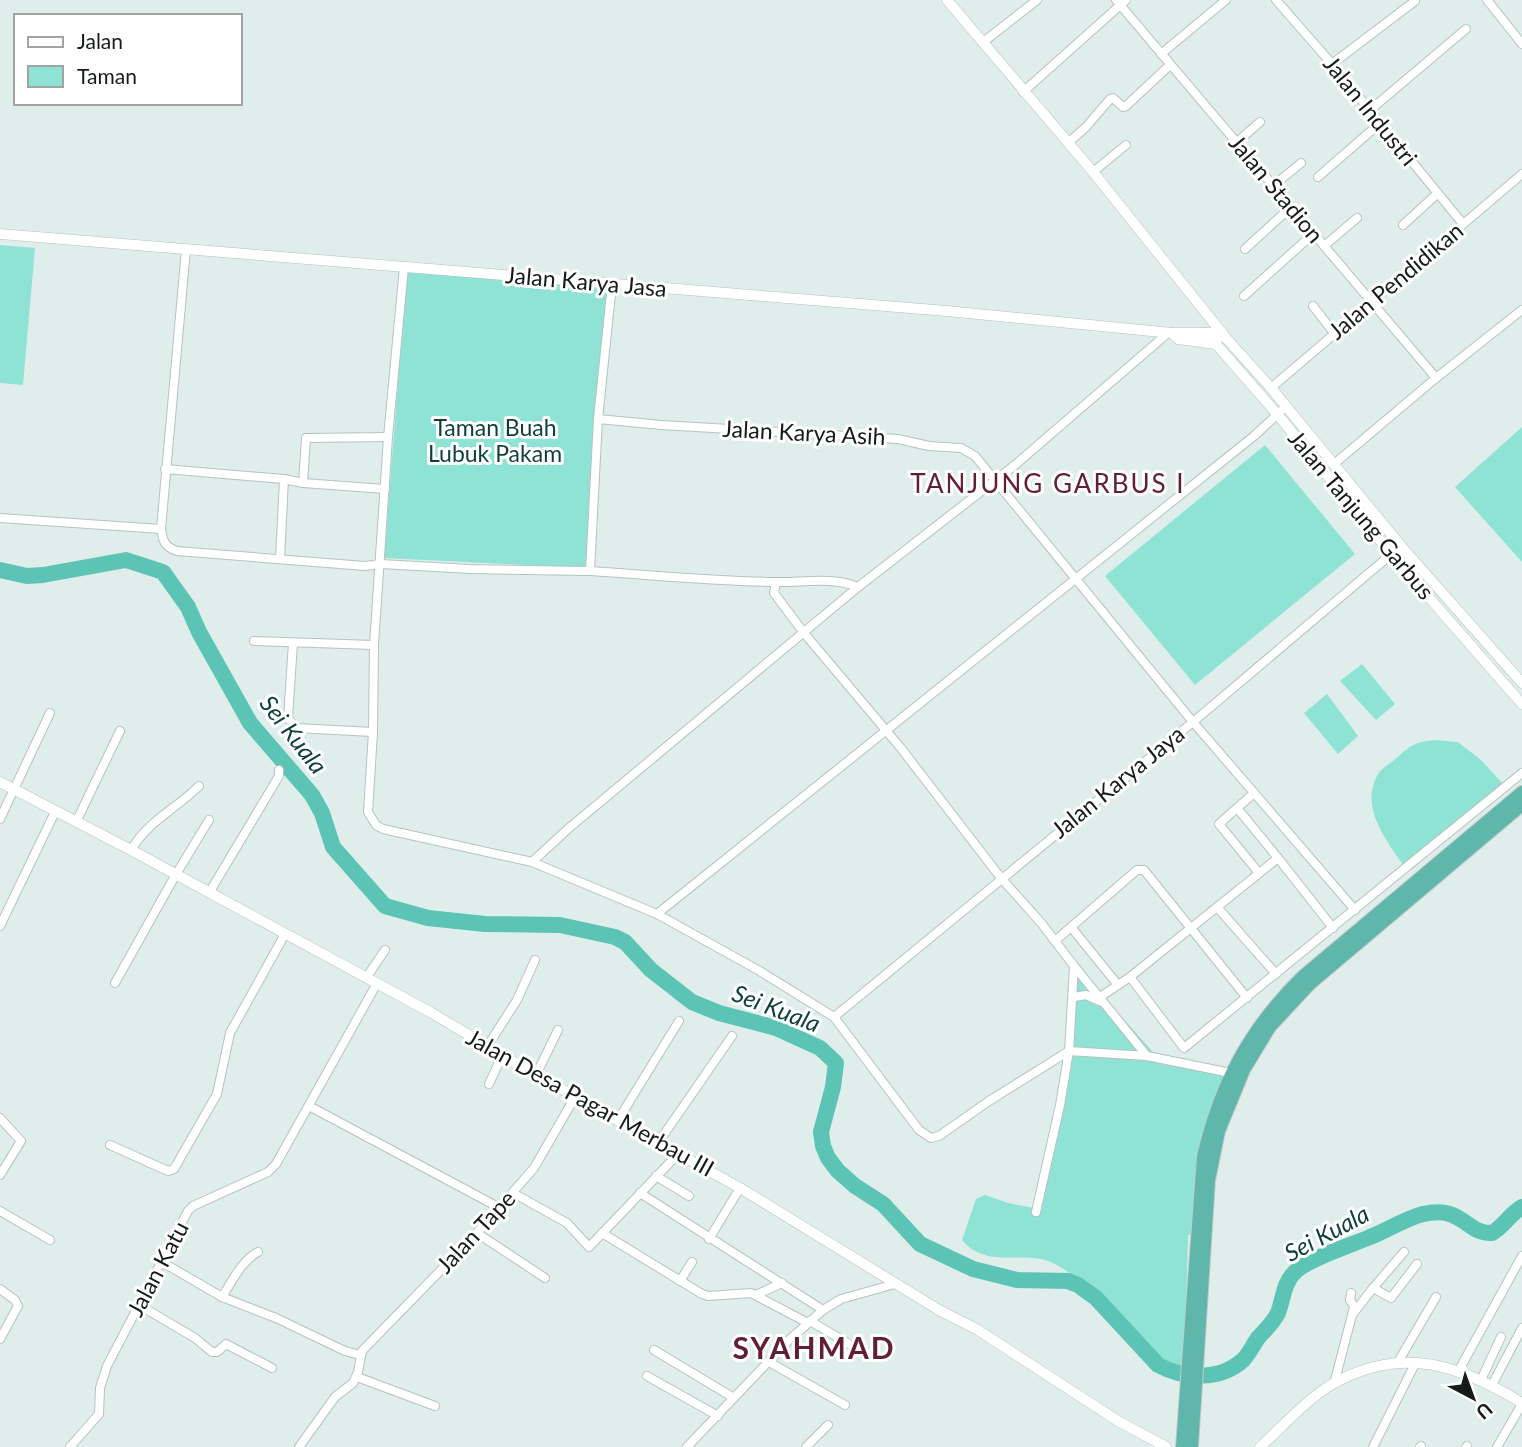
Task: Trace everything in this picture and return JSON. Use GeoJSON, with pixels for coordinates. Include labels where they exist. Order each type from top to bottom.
{"type":"FeatureCollection","features":[{"type":"Feature","properties":{"kind":"highway"},"geometry":{"type":"LineString","coordinates":[[1192,1447],[1190,1417],[1203,1157],[1210,1127],[1231,1073],[1260,1023],[1303,976],[1522,792]]}},
{"type":"Feature","properties":{"kind":"highway"},"geometry":{"type":"LineString","coordinates":[[1193,1355],[1212,1160],[1231,1098],[1250,1059],[1282,1012],[1310,984],[1522,805]]}},
{"type":"Feature","properties":{"kind":"highway"},"geometry":{"type":"LineString","coordinates":[[1182,1447],[1190,1417]]}},
{"type":"Feature","properties":{"kind":"street","name":"Jalan Tanjung Garbus"},"geometry":{"type":"LineString","coordinates":[[947,0],[1093,172],[1212,321],[1221,341],[1278,415],[1392,555],[1522,704]]}},
{"type":"Feature","properties":{"kind":"street"},"geometry":{"type":"LineString","coordinates":[[982,43],[1037,0]]}},
{"type":"Feature","properties":{"kind":"street"},"geometry":{"type":"LineString","coordinates":[[1161,54],[1226,0]]}},
{"type":"Feature","properties":{"kind":"street"},"geometry":{"type":"LineString","coordinates":[[1487,0],[1522,44]]}},
{"type":"Feature","properties":{"kind":"street"},"geometry":{"type":"LineString","coordinates":[[1332,64],[1415,1]]}},
{"type":"Feature","properties":{"kind":"street"},"geometry":{"type":"LineString","coordinates":[[1023,92],[1120,2]]}},
{"type":"Feature","properties":{"kind":"street","name":"Jalan Stadion"},"geometry":{"type":"LineString","coordinates":[[1120,2],[1170,65],[1436,378]]}},
{"type":"Feature","properties":{"kind":"street","name":"Jalan Industri"},"geometry":{"type":"LineString","coordinates":[[1280,2],[1463,224]]}},
{"type":"Feature","properties":{"kind":"street"},"geometry":{"type":"LineString","coordinates":[[1369,111],[1466,29]]}},
{"type":"Feature","properties":{"kind":"street"},"geometry":{"type":"LineString","coordinates":[[1068,143],[1110,99],[1113,98],[1120,105],[1126,106],[1170,65]]}},
{"type":"Feature","properties":{"kind":"street"},"geometry":{"type":"LineString","coordinates":[[1236,143],[1260,122]]}},
{"type":"Feature","properties":{"kind":"street"},"geometry":{"type":"LineString","coordinates":[[1318,177],[1379,124]]}},
{"type":"Feature","properties":{"kind":"street"},"geometry":{"type":"LineString","coordinates":[[1093,172],[1126,145]]}},
{"type":"Feature","properties":{"kind":"street"},"geometry":{"type":"LineString","coordinates":[[1273,186],[1301,163]]}},
{"type":"Feature","properties":{"kind":"street","name":"Jalan Pendidikan"},"geometry":{"type":"LineString","coordinates":[[1271,388],[1522,174]]}},
{"type":"Feature","properties":{"kind":"street"},"geometry":{"type":"LineString","coordinates":[[1403,225],[1438,193]]}},
{"type":"Feature","properties":{"kind":"street"},"geometry":{"type":"LineString","coordinates":[[1245,249],[1291,207]]}},
{"type":"Feature","properties":{"kind":"street"},"geometry":{"type":"LineString","coordinates":[[1324,246],[1357,218]]}},
{"type":"Feature","properties":{"kind":"street","name":"Jalan Karya Jasa"},"geometry":{"type":"LineString","coordinates":[[0,234],[958,312],[1170,333],[1213,333],[1221,341]]}},
{"type":"Feature","properties":{"kind":"street"},"geometry":{"type":"LineString","coordinates":[[1244,296],[1313,234]]}},
{"type":"Feature","properties":{"kind":"street"},"geometry":{"type":"LineString","coordinates":[[186,249],[161,529],[163,543],[169,548],[177,551],[365,566],[381,564],[590,571],[776,583],[810,580],[845,582],[858,587]]}},
{"type":"Feature","properties":{"kind":"street"},"geometry":{"type":"LineString","coordinates":[[404,267],[388,436],[374,645],[373,732],[368,812],[376,825],[383,829],[532,862],[657,914],[758,970],[834,1017],[919,1130],[930,1138],[939,1136],[1069,1051],[1147,1056],[1231,1073]]}},
{"type":"Feature","properties":{"kind":"street"},"geometry":{"type":"LineString","coordinates":[[590,571],[598,419],[611,284]]}},
{"type":"Feature","properties":{"kind":"street"},"geometry":{"type":"LineString","coordinates":[[1312,306],[1334,333]]}},
{"type":"Feature","properties":{"kind":"street"},"geometry":{"type":"LineString","coordinates":[[1334,464],[1522,310]]}},
{"type":"Feature","properties":{"kind":"street"},"geometry":{"type":"LineString","coordinates":[[1212,321],[1213,333]]}},
{"type":"Feature","properties":{"kind":"street"},"geometry":{"type":"LineString","coordinates":[[532,862],[569,828],[858,587],[995,481],[1170,333]]}},
{"type":"Feature","properties":{"kind":"street","name":"Jalan Karya Jasa"},"geometry":{"type":"LineString","coordinates":[[1170,333],[1178,339],[1221,341]]}},
{"type":"Feature","properties":{"kind":"street","name":"Jalan Tanjung Garbus"},"geometry":{"type":"LineString","coordinates":[[1221,341],[1271,388],[1401,546],[1522,683]]}},
{"type":"Feature","properties":{"kind":"street"},"geometry":{"type":"LineString","coordinates":[[657,914],[1286,407]]}},
{"type":"Feature","properties":{"kind":"street","name":"Jalan Karya Asih"},"geometry":{"type":"LineString","coordinates":[[598,419],[898,439],[929,446],[961,448],[975,456],[1193,722],[1355,910]]}},
{"type":"Feature","properties":{"kind":"street"},"geometry":{"type":"LineString","coordinates":[[303,483],[306,438],[388,436]]}},
{"type":"Feature","properties":{"kind":"street"},"geometry":{"type":"LineString","coordinates":[[165,469],[385,489]]}},
{"type":"Feature","properties":{"kind":"street"},"geometry":{"type":"LineString","coordinates":[[280,559],[284,479]]}},
{"type":"Feature","properties":{"kind":"street"},"geometry":{"type":"LineString","coordinates":[[0,519],[161,529]]}},
{"type":"Feature","properties":{"kind":"street","name":"Jalan Karya Jaya"},"geometry":{"type":"LineString","coordinates":[[834,1017],[1193,722],[1401,546]]}},
{"type":"Feature","properties":{"kind":"street"},"geometry":{"type":"LineString","coordinates":[[776,583],[774,593],[804,633],[887,730],[1001,878],[1056,940],[1074,967],[1147,1056]]}},
{"type":"Feature","properties":{"kind":"street"},"geometry":{"type":"LineString","coordinates":[[254,641],[374,645]]}},
{"type":"Feature","properties":{"kind":"street"},"geometry":{"type":"LineString","coordinates":[[293,643],[288,718],[292,726],[373,732]]}},
{"type":"Feature","properties":{"kind":"street"},"geometry":{"type":"LineString","coordinates":[[0,819],[50,713]]}},
{"type":"Feature","properties":{"kind":"street"},"geometry":{"type":"LineString","coordinates":[[76,822],[120,731]]}},
{"type":"Feature","properties":{"kind":"street"},"geometry":{"type":"LineString","coordinates":[[209,893],[279,776],[279,770]]}},
{"type":"Feature","properties":{"kind":"street"},"geometry":{"type":"LineString","coordinates":[[1176,1061],[1184,1048],[1522,773]]}},
{"type":"Feature","properties":{"kind":"street","name":"Jalan Desa Pagar Merbau III"},"geometry":{"type":"LineString","coordinates":[[0,782],[430,1012],[536,1076],[740,1188],[893,1283],[978,1330],[1114,1418],[1166,1447]]}},
{"type":"Feature","properties":{"kind":"street"},"geometry":{"type":"LineString","coordinates":[[131,850],[141,835],[166,811],[199,786]]}},
{"type":"Feature","properties":{"kind":"street"},"geometry":{"type":"LineString","coordinates":[[1254,793],[1219,824],[1259,873]]}},
{"type":"Feature","properties":{"kind":"street"},"geometry":{"type":"LineString","coordinates":[[1237,808],[1333,928]]}},
{"type":"Feature","properties":{"kind":"street"},"geometry":{"type":"LineString","coordinates":[[0,926],[4,910],[55,812]]}},
{"type":"Feature","properties":{"kind":"street"},"geometry":{"type":"LineString","coordinates":[[116,983],[209,820]]}},
{"type":"Feature","properties":{"kind":"street"},"geometry":{"type":"LineString","coordinates":[[1102,1000],[1278,858]]}},
{"type":"Feature","properties":{"kind":"street"},"geometry":{"type":"LineString","coordinates":[[1056,940],[1140,869],[1144,870],[1247,998]]}},
{"type":"Feature","properties":{"kind":"street"},"geometry":{"type":"LineString","coordinates":[[1217,907],[1276,974]]}},
{"type":"Feature","properties":{"kind":"street"},"geometry":{"type":"LineString","coordinates":[[1071,927],[1118,985]]}},
{"type":"Feature","properties":{"kind":"street"},"geometry":{"type":"LineString","coordinates":[[110,1145],[168,1171],[174,1169],[217,1094],[230,1034],[285,934]]}},
{"type":"Feature","properties":{"kind":"street","name":"Jalan Katu"},"geometry":{"type":"LineString","coordinates":[[70,1447],[96,1419],[100,1388],[107,1366],[188,1211],[193,1206],[272,1168],[309,1106],[385,950]]}},
{"type":"Feature","properties":{"kind":"street"},"geometry":{"type":"LineString","coordinates":[[487,1047],[517,1000],[536,960]]}},
{"type":"Feature","properties":{"kind":"street"},"geometry":{"type":"LineString","coordinates":[[1036,1212],[1069,1051],[1074,967]]}},
{"type":"Feature","properties":{"kind":"street"},"geometry":{"type":"LineString","coordinates":[[1130,977],[1184,1048]]}},
{"type":"Feature","properties":{"kind":"street"},"geometry":{"type":"LineString","coordinates":[[1073,997],[1086,995],[1102,1000]]}},
{"type":"Feature","properties":{"kind":"street"},"geometry":{"type":"LineString","coordinates":[[618,1120],[678,1021]]}},
{"type":"Feature","properties":{"kind":"street"},"geometry":{"type":"LineString","coordinates":[[536,1076],[558,1030]]}},
{"type":"Feature","properties":{"kind":"street"},"geometry":{"type":"LineString","coordinates":[[658,1143],[732,1036]]}},
{"type":"Feature","properties":{"kind":"street"},"geometry":{"type":"LineString","coordinates":[[489,1084],[502,1056]]}},
{"type":"Feature","properties":{"kind":"street","name":"Jalan Tape"},"geometry":{"type":"LineString","coordinates":[[359,1359],[513,1194],[534,1168],[575,1097]]}},
{"type":"Feature","properties":{"kind":"street"},"geometry":{"type":"LineString","coordinates":[[309,1106],[500,1208]]}},
{"type":"Feature","properties":{"kind":"street"},"geometry":{"type":"LineString","coordinates":[[0,1118],[21,1141],[0,1175]]}},
{"type":"Feature","properties":{"kind":"street"},"geometry":{"type":"LineString","coordinates":[[513,1194],[566,1223],[590,1246],[678,1153]]}},
{"type":"Feature","properties":{"kind":"street"},"geometry":{"type":"LineString","coordinates":[[656,1176],[689,1196]]}},
{"type":"Feature","properties":{"kind":"street"},"geometry":{"type":"LineString","coordinates":[[709,1239],[740,1188]]}},
{"type":"Feature","properties":{"kind":"street"},"geometry":{"type":"LineString","coordinates":[[640,1193],[823,1310]]}},
{"type":"Feature","properties":{"kind":"street"},"geometry":{"type":"LineString","coordinates":[[0,1211],[50,1240]]}},
{"type":"Feature","properties":{"kind":"street"},"geometry":{"type":"LineString","coordinates":[[477,1233],[545,1278]]}},
{"type":"Feature","properties":{"kind":"street"},"geometry":{"type":"LineString","coordinates":[[602,1233],[708,1296],[748,1293],[757,1296],[856,1348]]}},
{"type":"Feature","properties":{"kind":"street"},"geometry":{"type":"LineString","coordinates":[[222,1297],[238,1272],[251,1256],[258,1252]]}},
{"type":"Feature","properties":{"kind":"street"},"geometry":{"type":"LineString","coordinates":[[1352,1315],[1404,1252]]}},
{"type":"Feature","properties":{"kind":"street"},"geometry":{"type":"LineString","coordinates":[[1460,1370],[1522,1256]]}},
{"type":"Feature","properties":{"kind":"street"},"geometry":{"type":"LineString","coordinates":[[162,1262],[222,1297],[276,1318],[359,1359],[357,1377],[335,1397],[299,1447]]}},
{"type":"Feature","properties":{"kind":"street"},"geometry":{"type":"LineString","coordinates":[[680,1281],[692,1262]]}},
{"type":"Feature","properties":{"kind":"street"},"geometry":{"type":"LineString","coordinates":[[1373,1288],[1391,1298],[1417,1264]]}},
{"type":"Feature","properties":{"kind":"street"},"geometry":{"type":"LineString","coordinates":[[687,1447],[823,1310],[841,1299],[893,1283]]}},
{"type":"Feature","properties":{"kind":"street"},"geometry":{"type":"LineString","coordinates":[[757,1296],[787,1287]]}},
{"type":"Feature","properties":{"kind":"street"},"geometry":{"type":"LineString","coordinates":[[0,1289],[19,1306],[0,1339]]}},
{"type":"Feature","properties":{"kind":"street"},"geometry":{"type":"LineString","coordinates":[[1334,1384],[1352,1315],[1351,1293]]}},
{"type":"Feature","properties":{"kind":"street"},"geometry":{"type":"LineString","coordinates":[[1398,1362],[1436,1297]]}},
{"type":"Feature","properties":{"kind":"street"},"geometry":{"type":"LineString","coordinates":[[139,1305],[195,1338],[212,1352],[217,1352],[226,1344],[272,1368]]}},
{"type":"Feature","properties":{"kind":"street"},"geometry":{"type":"LineString","coordinates":[[1492,1385],[1522,1328]]}},
{"type":"Feature","properties":{"kind":"street"},"geometry":{"type":"LineString","coordinates":[[1481,1380],[1501,1337]]}},
{"type":"Feature","properties":{"kind":"street"},"geometry":{"type":"LineString","coordinates":[[654,1350],[734,1398]]}},
{"type":"Feature","properties":{"kind":"street"},"geometry":{"type":"LineString","coordinates":[[769,1362],[845,1405]]}},
{"type":"Feature","properties":{"kind":"street"},"geometry":{"type":"LineString","coordinates":[[1260,1447],[1334,1384],[1358,1373],[1398,1362],[1416,1362],[1460,1370],[1492,1385],[1522,1404],[1497,1447]]}},
{"type":"Feature","properties":{"kind":"street"},"geometry":{"type":"LineString","coordinates":[[1373,1447],[1416,1362]]}},
{"type":"Feature","properties":{"kind":"street"},"geometry":{"type":"LineString","coordinates":[[647,1376],[718,1416]]}},
{"type":"Feature","properties":{"kind":"street"},"geometry":{"type":"LineString","coordinates":[[357,1377],[435,1406]]}},
{"type":"Feature","properties":{"kind":"street"},"geometry":{"type":"LineString","coordinates":[[806,1447],[828,1425]]}},
{"type":"Feature","properties":{"kind":"green space"},"geometry":{"type":"Polygon","coordinates":[[[0,245],[35,248],[23,385],[0,383],[0,245]]]}},
{"type":"Feature","properties":{"kind":"green space","name":"Taman Buah Lubuk Pakam"},"geometry":{"type":"Polygon","coordinates":[[[407,271],[608,287],[587,568],[384,558],[407,271]]]}},
{"type":"Feature","properties":{"kind":"green space"},"geometry":{"type":"Polygon","coordinates":[[[1522,427],[1522,562],[1455,487],[1522,427]]]}},
{"type":"Feature","properties":{"kind":"green space"},"geometry":{"type":"Polygon","coordinates":[[[1265,445],[1355,554],[1195,685],[1105,576],[1265,445]]]}},
{"type":"Feature","properties":{"kind":"green space"},"geometry":{"type":"Polygon","coordinates":[[[1362,664],[1395,704],[1376,720],[1340,681],[1362,664]]]}},
{"type":"Feature","properties":{"kind":"green space"},"geometry":{"type":"Polygon","coordinates":[[[1327,694],[1358,736],[1338,754],[1304,713],[1327,694]]]}},
{"type":"Feature","properties":{"kind":"green space"},"geometry":{"type":"Polygon","coordinates":[[[1421,742],[1458,742],[1481,760],[1503,784],[1403,865],[1377,823],[1373,811],[1373,788],[1380,772],[1407,749],[1421,742]]]}},
{"type":"Feature","properties":{"kind":"green space"},"geometry":{"type":"Polygon","coordinates":[[[1077,967],[1161,1061],[1228,1075],[1193,1234],[1188,1235],[1185,1357],[1181,1368],[1157,1356],[1103,1300],[1062,1268],[1042,1259],[983,1254],[962,1240],[976,1199],[985,1195],[1039,1209],[1070,1054],[1077,967]]]}},
{"type":"Feature","properties":{"kind":"waterway","name":"Sei Kuala"},"geometry":{"type":"LineString","coordinates":[[0,570],[27,576],[43,575],[126,560],[163,572],[188,607],[250,723],[312,795],[322,813],[333,847],[385,906],[428,918],[485,924],[560,925],[615,937],[625,942],[651,970],[692,1002],[719,1013],[776,1028],[820,1048],[836,1063],[833,1087],[821,1132],[828,1158],[838,1171],[883,1204],[920,1244],[973,1269],[1017,1280],[1068,1281],[1078,1285],[1096,1298],[1158,1365],[1168,1370],[1202,1376],[1224,1372],[1234,1367],[1245,1358],[1276,1317],[1292,1275],[1322,1256],[1409,1219],[1437,1212],[1456,1216],[1476,1229],[1492,1233],[1522,1207]]}},
{"type":"Feature","properties":{"kind":"district","name":"TANJUNG GARBUS I"},"geometry":{"type":"Point","coordinates":[1048,484]}},
{"type":"Feature","properties":{"kind":"district","name":"SYAHMAD"},"geometry":{"type":"Point","coordinates":[814,1349]}}]}
